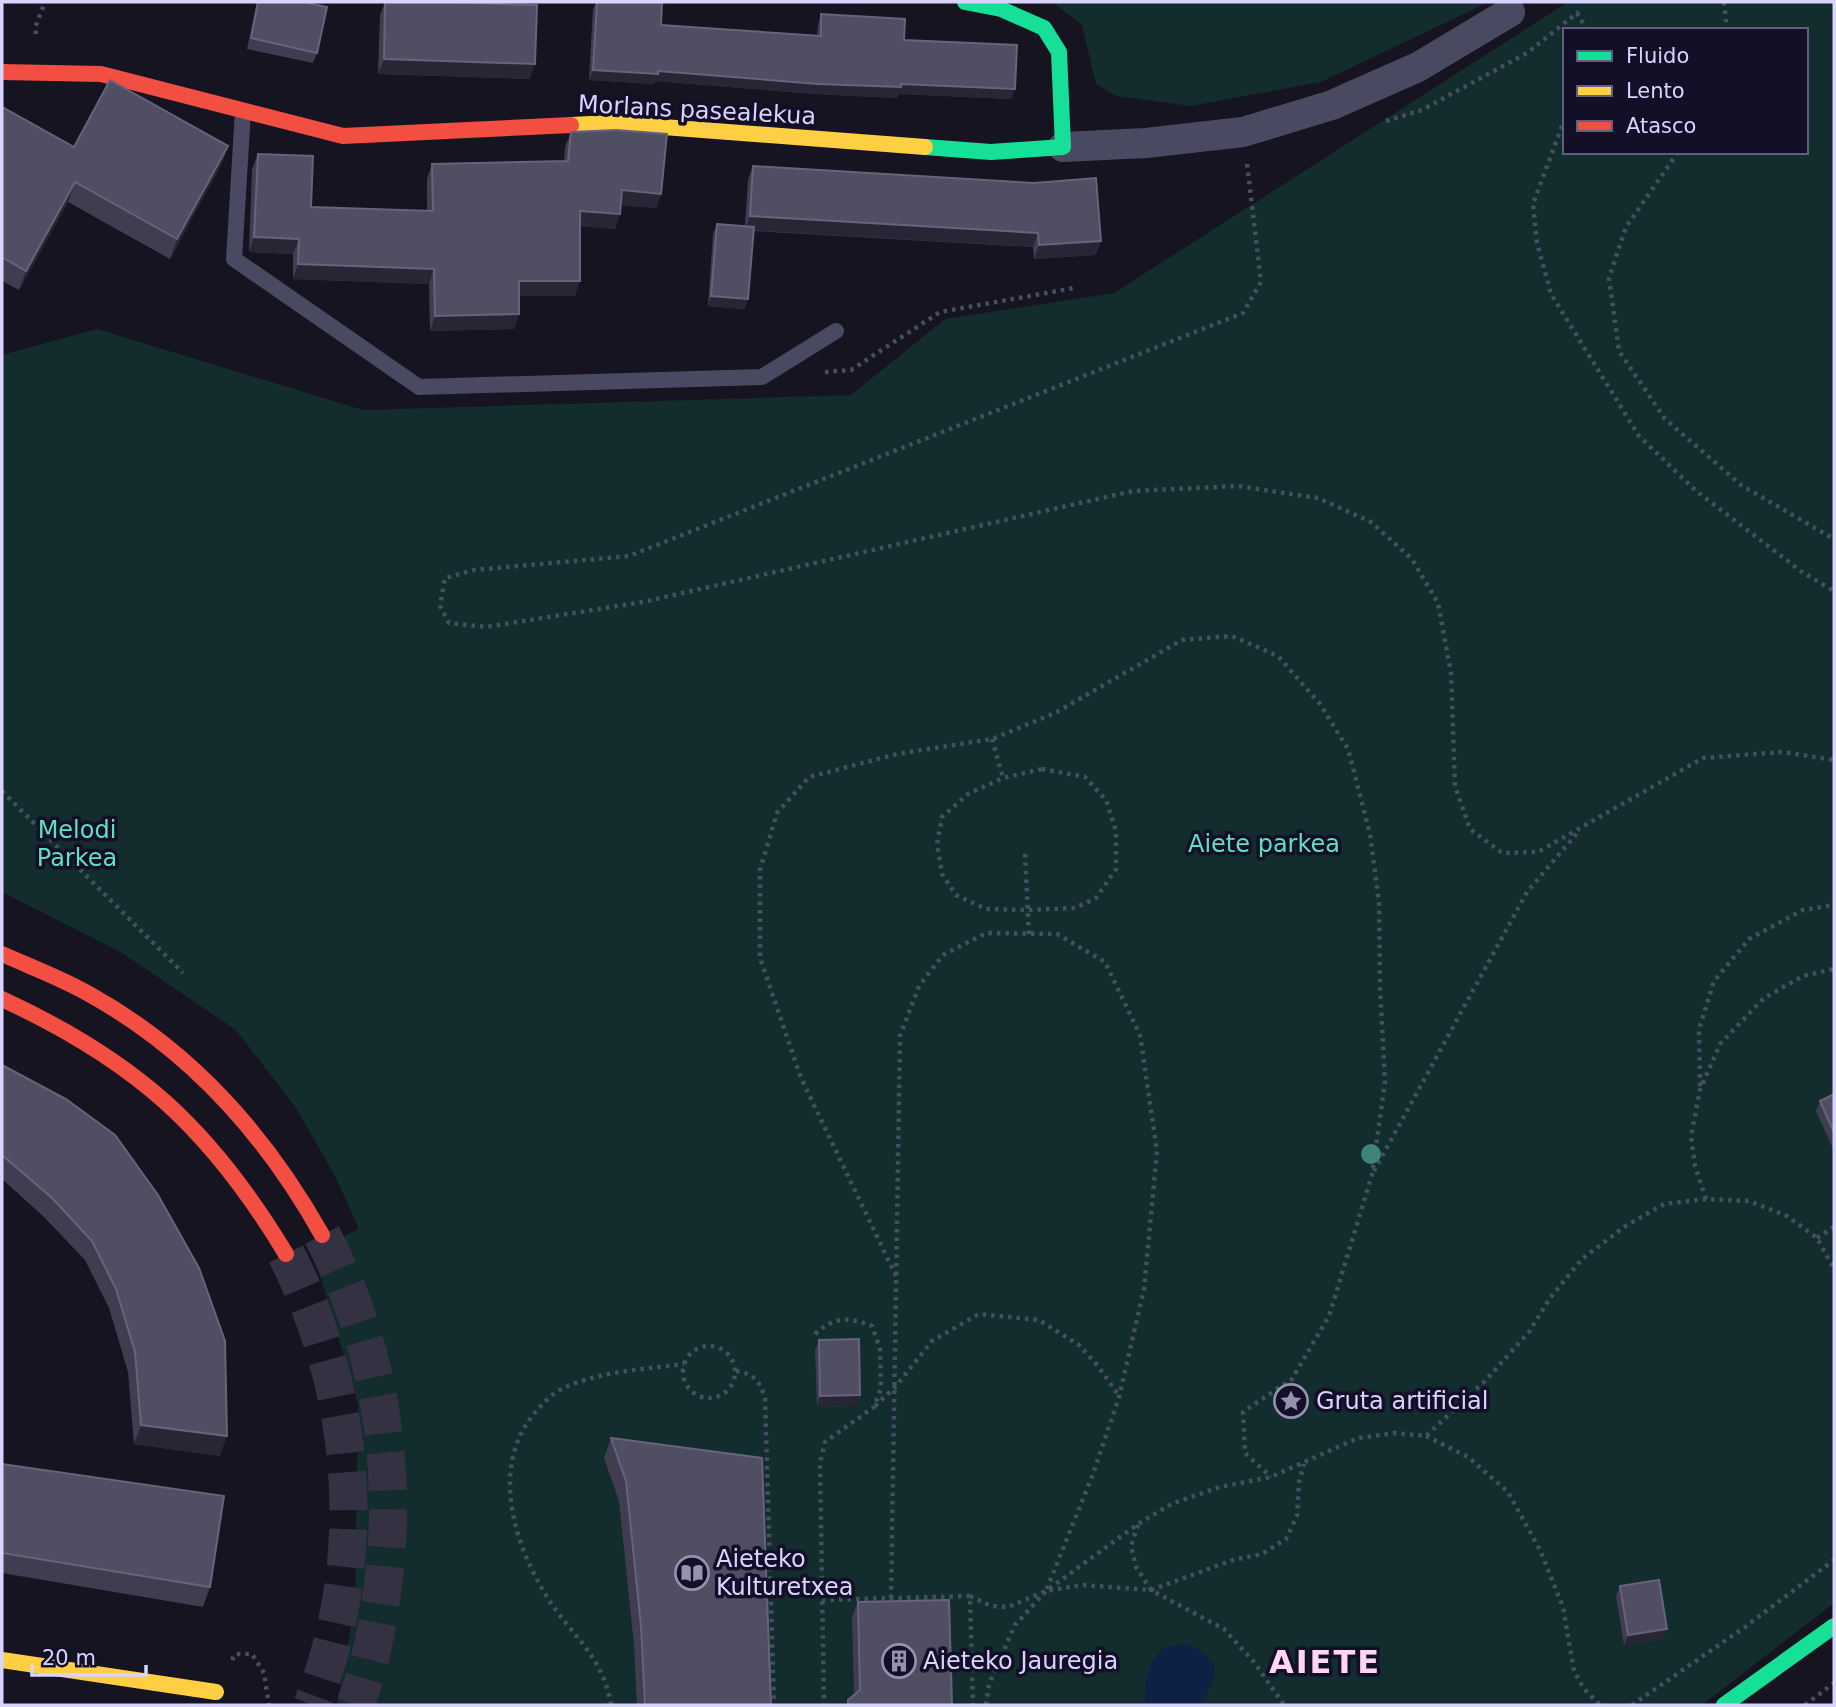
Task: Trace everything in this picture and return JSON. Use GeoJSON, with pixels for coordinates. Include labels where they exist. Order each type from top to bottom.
{"type":"FeatureCollection","features":[{"type":"Feature","properties":{"kind":"street"},"geometry":{"type":"LineString","coordinates":[[965,2],[1001,9],[1044,28],[1059,52],[1063,147],[1146,143],[1243,132],[1332,105],[1418,67],[1510,12]]}},
{"type":"Feature","properties":{"kind":"street","name":"Morlans pasealekua"},"geometry":{"type":"LineString","coordinates":[[2,72],[101,74],[343,136],[611,123],[991,152],[1063,147]]}},
{"type":"Feature","properties":{"kind":"street"},"geometry":{"type":"LineString","coordinates":[[2,954],[97,998],[137,1023],[211,1084],[275,1156],[322,1235]]}},
{"type":"Feature","properties":{"kind":"street"},"geometry":{"type":"LineString","coordinates":[[2,999],[76,1034],[149,1085],[214,1147],[242,1182],[286,1254]]}},
{"type":"Feature","properties":{"kind":"street"},"geometry":{"type":"LineString","coordinates":[[1724,1705],[1834,1626]]}},
{"type":"Feature","properties":{"kind":"street"},"geometry":{"type":"LineString","coordinates":[[2,1660],[216,1692]]}},
{"type":"Feature","properties":{"kind":"lane"},"geometry":{"type":"LineString","coordinates":[[243,111],[234,259],[419,387],[762,377],[836,331]]}},
{"type":"Feature","properties":{"kind":"path"},"geometry":{"type":"LineString","coordinates":[[1724,2],[1727,28]]}},
{"type":"Feature","properties":{"kind":"path"},"geometry":{"type":"LineString","coordinates":[[1563,123],[1533,205],[1537,243],[1551,294],[1639,436],[1695,490],[1802,572],[1834,591]]}},
{"type":"Feature","properties":{"kind":"path"},"geometry":{"type":"LineString","coordinates":[[1243,132],[1261,282],[1243,313],[629,556],[474,570],[445,578],[440,606],[449,623],[486,627],[643,602],[1133,491],[1238,486],[1318,498],[1371,522],[1412,559],[1438,603],[1451,673],[1455,786],[1470,829],[1502,853],[1538,852],[1703,758],[1783,752],[1834,760]]}},
{"type":"Feature","properties":{"kind":"path"},"geometry":{"type":"LineString","coordinates":[[1677,154],[1626,228],[1609,278],[1619,351],[1665,419],[1741,485],[1834,539]]}},
{"type":"Feature","properties":{"kind":"path"},"geometry":{"type":"LineString","coordinates":[[762,377],[850,370],[940,312],[1074,288]]}},
{"type":"Feature","properties":{"kind":"path"},"geometry":{"type":"LineString","coordinates":[[895,1276],[801,1078],[760,958],[760,870],[777,813],[809,776],[897,754],[992,739],[1055,713],[1182,640],[1232,636],[1278,656],[1320,704],[1348,748],[1370,834],[1379,902],[1385,1082],[1372,1175],[1329,1316],[1292,1379],[1243,1412],[1245,1453],[1271,1477]]}},
{"type":"Feature","properties":{"kind":"path"},"geometry":{"type":"LineString","coordinates":[[992,739],[1003,778]]}},
{"type":"Feature","properties":{"kind":"path"},"geometry":{"type":"LineString","coordinates":[[1042,769],[1085,777],[1106,800],[1115,831],[1116,869],[1096,898],[1075,908],[1028,910],[986,909],[957,895],[942,874],[937,844],[942,817],[968,794],[1003,778],[1042,769]]}},
{"type":"Feature","properties":{"kind":"path"},"geometry":{"type":"LineString","coordinates":[[2,791],[183,972]]}},
{"type":"Feature","properties":{"kind":"path"},"geometry":{"type":"LineString","coordinates":[[1372,1175],[1527,892],[1580,829]]}},
{"type":"Feature","properties":{"kind":"path"},"geometry":{"type":"LineString","coordinates":[[1025,854],[1029,934]]}},
{"type":"Feature","properties":{"kind":"path"},"geometry":{"type":"LineString","coordinates":[[1706,1199],[1695,1166],[1691,1136],[1700,1090],[1699,1029],[1714,981],[1749,939],[1804,910],[1834,905]]}},
{"type":"Feature","properties":{"kind":"path"},"geometry":{"type":"LineString","coordinates":[[891,1598],[901,1036],[919,986],[943,955],[986,933],[1057,934],[1105,962],[1140,1035],[1157,1151],[1144,1289],[1119,1396],[1093,1474],[1046,1591]]}},
{"type":"Feature","properties":{"kind":"path"},"geometry":{"type":"LineString","coordinates":[[1700,1090],[1720,1044],[1765,998],[1803,976],[1834,969]]}},
{"type":"Feature","properties":{"kind":"path"},"geometry":{"type":"LineString","coordinates":[[1426,1436],[1485,1381],[1520,1342],[1550,1298],[1582,1259],[1624,1227],[1664,1204],[1706,1199],[1749,1201],[1787,1216],[1817,1238],[1834,1269]]}},
{"type":"Feature","properties":{"kind":"path"},"geometry":{"type":"LineString","coordinates":[[1817,1238],[1834,1227]]}},
{"type":"Feature","properties":{"kind":"path"},"geometry":{"type":"LineString","coordinates":[[824,1705],[820,1463],[825,1443],[874,1407],[896,1386],[932,1341],[979,1314],[1039,1320],[1079,1345],[1119,1396]]}},
{"type":"Feature","properties":{"kind":"path"},"geometry":{"type":"LineString","coordinates":[[815,1334],[828,1322],[840,1320],[852,1319],[872,1326],[880,1349],[881,1388],[874,1407]]}},
{"type":"Feature","properties":{"kind":"path"},"geometry":{"type":"LineString","coordinates":[[703,1346],[716,1346],[731,1357],[736,1371],[730,1389],[714,1398],[696,1395],[684,1381],[684,1364],[695,1350],[703,1346]]}},
{"type":"Feature","properties":{"kind":"path"},"geometry":{"type":"LineString","coordinates":[[611,1705],[607,1683],[595,1660],[545,1595],[529,1566],[510,1501],[509,1471],[514,1448],[528,1420],[546,1400],[567,1386],[594,1378],[684,1364]]}},
{"type":"Feature","properties":{"kind":"path"},"geometry":{"type":"LineString","coordinates":[[736,1371],[751,1374],[760,1382],[765,1398],[774,1705]]}},
{"type":"Feature","properties":{"kind":"path"},"geometry":{"type":"LineString","coordinates":[[986,1705],[989,1684],[1015,1625],[1046,1591],[1138,1524],[1171,1504],[1220,1488],[1271,1477],[1358,1438],[1395,1433],[1426,1436],[1468,1457],[1508,1492],[1540,1550],[1563,1607],[1574,1671],[1584,1689],[1600,1705]]}},
{"type":"Feature","properties":{"kind":"path"},"geometry":{"type":"LineString","coordinates":[[821,1600],[970,1595],[991,1606],[1008,1607],[1046,1591],[1082,1586],[1151,1590],[1233,1560],[1262,1554],[1286,1539],[1297,1516],[1299,1482],[1304,1463]]}},
{"type":"Feature","properties":{"kind":"path"},"geometry":{"type":"LineString","coordinates":[[1138,1524],[1131,1545],[1136,1567],[1151,1590],[1224,1629],[1254,1662],[1284,1705]]}},
{"type":"Feature","properties":{"kind":"path"},"geometry":{"type":"LineString","coordinates":[[1632,1705],[1755,1620],[1834,1560]]}},
{"type":"Feature","properties":{"kind":"path"},"geometry":{"type":"LineString","coordinates":[[970,1595],[973,1705]]}},
{"type":"Feature","properties":{"kind":"path"},"geometry":{"type":"LineString","coordinates":[[235,1654],[252,1654],[264,1673],[272,1705]]}},
{"type":"Feature","properties":{"kind":"path"},"geometry":{"type":"LineString","coordinates":[[1805,1705],[1834,1683]]}},
{"type":"Feature","properties":{"kind":"green space"},"geometry":{"type":"Polygon","coordinates":[[[1052,2],[1489,2],[1321,82],[1191,106],[1116,96],[1096,84],[1082,25],[1052,2]]]}},
{"type":"Feature","properties":{"kind":"green space","name":"Aiete parkea"},"geometry":{"type":"Polygon","coordinates":[[[1568,2],[1834,2],[1834,1603],[1702,1705],[337,1705],[355,1605],[358,1404],[313,1251],[359,1229],[336,1178],[296,1108],[236,1030],[122,953],[2,892],[2,355],[97,329],[363,410],[851,395],[945,319],[1114,293],[1568,2]]]}},
{"type":"Feature","properties":{"kind":"water"},"geometry":{"type":"Polygon","coordinates":[[[1185,1644],[1206,1655],[1214,1668],[1211,1684],[1200,1705],[1145,1705],[1147,1681],[1155,1658],[1167,1647],[1185,1644]]]}},
{"type":"Feature","properties":{"kind":"building"},"geometry":{"type":"Polygon","coordinates":[[[258,2],[303,2],[327,7],[317,53],[251,38],[258,2]]]}},
{"type":"Feature","properties":{"kind":"building"},"geometry":{"type":"Polygon","coordinates":[[[385,2],[537,5],[535,64],[384,59],[385,2]]]}},
{"type":"Feature","properties":{"kind":"building"},"geometry":{"type":"Polygon","coordinates":[[[597,2],[662,2],[661,25],[821,36],[821,14],[905,19],[904,40],[1017,45],[1015,89],[901,84],[901,87],[818,84],[658,71],[658,74],[593,70],[597,2]]]}},
{"type":"Feature","properties":{"kind":"building"},"geometry":{"type":"Polygon","coordinates":[[[110,80],[228,146],[177,239],[75,182],[26,271],[2,257],[2,107],[74,147],[110,80]]]}},
{"type":"Feature","properties":{"kind":"building"},"geometry":{"type":"Polygon","coordinates":[[[616,130],[667,134],[661,194],[622,190],[620,214],[580,211],[580,281],[519,281],[519,314],[435,316],[434,269],[298,264],[299,239],[254,237],[258,154],[313,156],[311,207],[433,211],[432,164],[568,161],[571,132],[616,130]]]}},
{"type":"Feature","properties":{"kind":"building"},"geometry":{"type":"Polygon","coordinates":[[[753,166],[1034,183],[1096,178],[1101,241],[1039,245],[1038,233],[750,216],[753,166]]]}},
{"type":"Feature","properties":{"kind":"building"},"geometry":{"type":"Polygon","coordinates":[[[717,224],[754,227],[748,299],[711,296],[717,224]]]}},
{"type":"Feature","properties":{"kind":"building"},"geometry":{"type":"Polygon","coordinates":[[[2,1065],[66,1099],[115,1135],[158,1195],[199,1268],[225,1341],[227,1436],[141,1425],[135,1352],[116,1289],[92,1241],[52,1198],[2,1155],[2,1065]]]}},
{"type":"Feature","properties":{"kind":"building"},"geometry":{"type":"Polygon","coordinates":[[[1834,1094],[1834,1132],[1820,1101],[1834,1094]]]}},
{"type":"Feature","properties":{"kind":"building"},"geometry":{"type":"Polygon","coordinates":[[[859,1339],[860,1395],[820,1396],[819,1340],[859,1339]]]}},
{"type":"Feature","properties":{"kind":"building","name":"Aieteko Kulturetxea"},"geometry":{"type":"Polygon","coordinates":[[[611,1438],[762,1458],[771,1705],[645,1705],[641,1626],[626,1481],[611,1438]]]}},
{"type":"Feature","properties":{"kind":"building"},"geometry":{"type":"Polygon","coordinates":[[[2,1464],[224,1496],[210,1587],[2,1553],[2,1464]]]}},
{"type":"Feature","properties":{"kind":"building"},"geometry":{"type":"Polygon","coordinates":[[[1659,1580],[1667,1629],[1628,1635],[1620,1586],[1659,1580]]]}},
{"type":"Feature","properties":{"kind":"building","name":"Aieteko Jauregia"},"geometry":{"type":"Polygon","coordinates":[[[949,1600],[952,1705],[848,1705],[848,1700],[860,1690],[858,1602],[949,1600]]]}},
{"type":"Feature","properties":{"kind":"tunnel"},"geometry":{"type":"LineString","coordinates":[[322,1235],[343,1279],[360,1325],[382,1419],[387,1467],[388,1516],[379,1613],[370,1659],[355,1705]]}},
{"type":"Feature","properties":{"kind":"tunnel"},"geometry":{"type":"LineString","coordinates":[[286,1254],[310,1307],[328,1363],[341,1419],[347,1477],[348,1535],[342,1592],[330,1649],[312,1705]]}},
{"type":"Feature","properties":{"kind":"traffic: fast"},"geometry":{"type":"LineString","coordinates":[[925,147],[991,152],[1063,147],[1059,52],[1044,28],[1001,9],[965,2]]}},
{"type":"Feature","properties":{"kind":"traffic: fast"},"geometry":{"type":"LineString","coordinates":[[1724,1705],[1834,1626]]}},
{"type":"Feature","properties":{"kind":"traffic: slow"},"geometry":{"type":"LineString","coordinates":[[571,125],[611,123],[925,147]]}},
{"type":"Feature","properties":{"kind":"traffic: slow"},"geometry":{"type":"LineString","coordinates":[[2,1660],[216,1692]]}},
{"type":"Feature","properties":{"kind":"traffic: jam"},"geometry":{"type":"LineString","coordinates":[[2,72],[101,74],[343,136],[571,125]]}},
{"type":"Feature","properties":{"kind":"traffic: jam"},"geometry":{"type":"LineString","coordinates":[[2,954],[57,978],[126,1016],[192,1068],[222,1098],[276,1163],[322,1235]]}},
{"type":"Feature","properties":{"kind":"traffic: jam"},"geometry":{"type":"LineString","coordinates":[[2,999],[92,1047],[166,1103],[198,1134],[228,1170],[286,1254]]}},
{"type":"Feature","properties":{"kind":"place","name":"Gruta artificial"},"geometry":{"type":"Point","coordinates":[1291,1401]}},
{"type":"Feature","properties":{"kind":"place","name":"Aieteko Kulturetxea"},"geometry":{"type":"Point","coordinates":[692,1573]}},
{"type":"Feature","properties":{"kind":"place","name":"Aieteko Jauregia"},"geometry":{"type":"Point","coordinates":[899,1661]}},
{"type":"Feature","properties":{"kind":"district","name":"AIETE"},"geometry":{"type":"Point","coordinates":[1325,1662]}},
{"type":"Feature","properties":{"kind":"park label","name":"Melodi Parkea"},"geometry":{"type":"Point","coordinates":[77,844]}}]}
